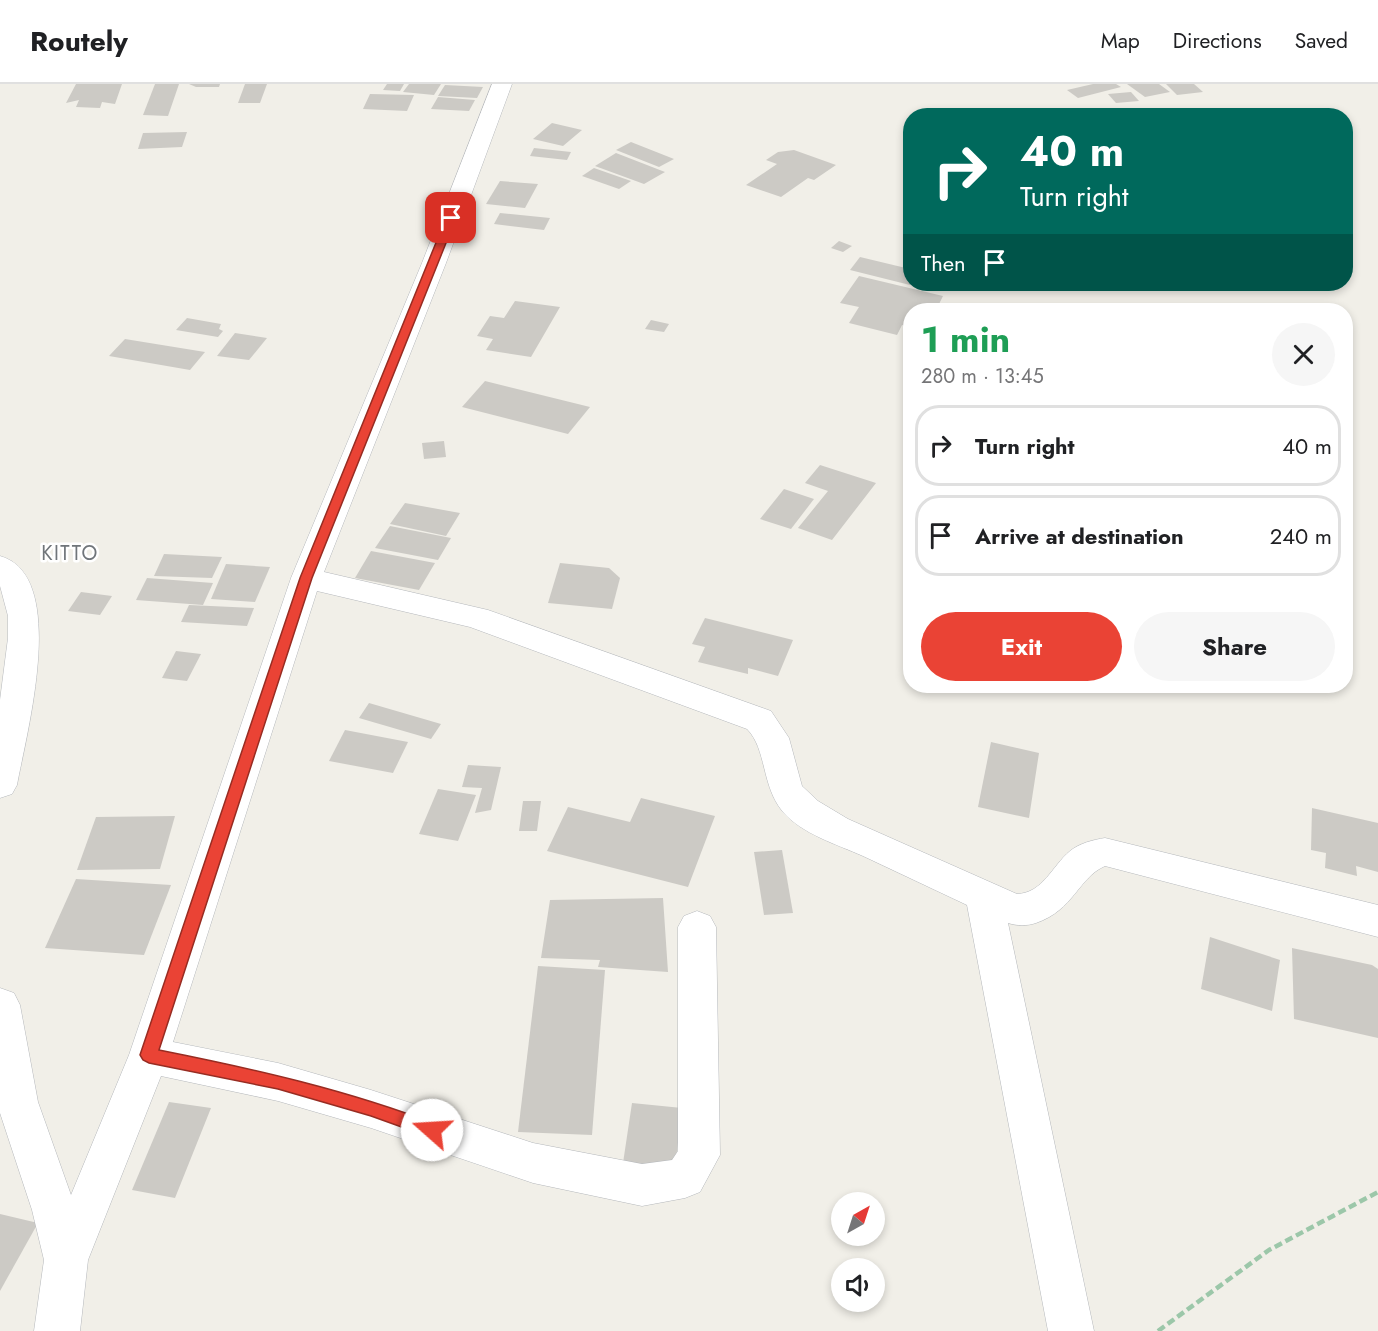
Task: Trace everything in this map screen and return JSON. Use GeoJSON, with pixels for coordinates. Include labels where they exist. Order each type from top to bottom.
{"type":"FeatureCollection","features":[{"type":"Feature","properties":{"kind":"street"},"geometry":{"type":"LineString","coordinates":[[57,1331],[66,1260],[149,1055],[306,578],[434,263],[502,84]]}},
{"type":"Feature","properties":{"kind":"street"},"geometry":{"type":"LineString","coordinates":[[0,566],[10,577],[20,598],[25,641],[0,785]]}},
{"type":"Feature","properties":{"kind":"street"},"geometry":{"type":"LineString","coordinates":[[306,578],[477,618],[759,720],[771,732],[781,778],[787,792],[797,804],[834,827],[1014,910],[1026,912],[1045,904],[1088,857],[1099,852],[1110,852],[1378,921]]}},
{"type":"Feature","properties":{"kind":"street"},"geometry":{"type":"LineString","coordinates":[[984,896],[1071,1331]]}},
{"type":"Feature","properties":{"kind":"street"},"geometry":{"type":"LineString","coordinates":[[149,1055],[278,1082],[371,1108],[533,1163],[642,1185],[685,1178],[699,1155],[697,927]]}},
{"type":"Feature","properties":{"kind":"street"},"geometry":{"type":"LineString","coordinates":[[0,1005],[17,1102],[54,1210],[66,1260]]}},
{"type":"Feature","properties":{"kind":"path"},"geometry":{"type":"LineString","coordinates":[[1158,1331],[1269,1250],[1378,1192]]}},
{"type":"Feature","properties":{"kind":"building"},"geometry":{"type":"Polygon","coordinates":[[[76,84],[122,84],[115,104],[102,102],[100,108],[76,107],[79,100],[66,103],[76,84]]]}},
{"type":"Feature","properties":{"kind":"building"},"geometry":{"type":"Polygon","coordinates":[[[155,84],[179,84],[168,116],[143,115],[155,84]]]}},
{"type":"Feature","properties":{"kind":"building"},"geometry":{"type":"Polygon","coordinates":[[[189,84],[220,84],[219,87],[196,87],[189,84]]]}},
{"type":"Feature","properties":{"kind":"building"},"geometry":{"type":"Polygon","coordinates":[[[245,84],[267,84],[260,103],[238,103],[245,84]]]}},
{"type":"Feature","properties":{"kind":"building"},"geometry":{"type":"Polygon","coordinates":[[[387,84],[404,84],[400,91],[383,90],[387,84]]]}},
{"type":"Feature","properties":{"kind":"building"},"geometry":{"type":"Polygon","coordinates":[[[409,84],[441,84],[434,95],[403,92],[409,84]]]}},
{"type":"Feature","properties":{"kind":"building"},"geometry":{"type":"Polygon","coordinates":[[[1093,84],[1116,84],[1121,87],[1078,98],[1067,90],[1093,84]]]}},
{"type":"Feature","properties":{"kind":"building"},"geometry":{"type":"Polygon","coordinates":[[[1127,84],[1159,84],[1170,92],[1145,97],[1127,84]]]}},
{"type":"Feature","properties":{"kind":"building"},"geometry":{"type":"Polygon","coordinates":[[[1166,84],[1194,84],[1203,92],[1177,95],[1166,84]]]}},
{"type":"Feature","properties":{"kind":"building"},"geometry":{"type":"Polygon","coordinates":[[[445,85],[483,87],[477,98],[438,96],[445,85]]]}},
{"type":"Feature","properties":{"kind":"building"},"geometry":{"type":"Polygon","coordinates":[[[1131,92],[1139,101],[1116,103],[1108,94],[1131,92]]]}},
{"type":"Feature","properties":{"kind":"building"},"geometry":{"type":"Polygon","coordinates":[[[370,94],[414,95],[407,111],[363,109],[370,94]]]}},
{"type":"Feature","properties":{"kind":"building"},"geometry":{"type":"Polygon","coordinates":[[[438,97],[475,100],[469,111],[431,109],[438,97]]]}},
{"type":"Feature","properties":{"kind":"building"},"geometry":{"type":"Polygon","coordinates":[[[552,123],[582,130],[563,146],[533,139],[552,123]]]}},
{"type":"Feature","properties":{"kind":"building"},"geometry":{"type":"Polygon","coordinates":[[[187,132],[182,147],[138,149],[143,133],[187,132]]]}},
{"type":"Feature","properties":{"kind":"building"},"geometry":{"type":"Polygon","coordinates":[[[631,142],[674,159],[659,167],[616,150],[631,142]]]}},
{"type":"Feature","properties":{"kind":"building"},"geometry":{"type":"Polygon","coordinates":[[[534,148],[571,152],[567,160],[530,156],[534,148]]]}},
{"type":"Feature","properties":{"kind":"building"},"geometry":{"type":"Polygon","coordinates":[[[794,150],[836,165],[814,180],[808,178],[781,197],[746,185],[777,164],[766,160],[778,152],[794,150]]]}},
{"type":"Feature","properties":{"kind":"building"},"geometry":{"type":"Polygon","coordinates":[[[616,153],[665,172],[644,184],[595,166],[616,153]]]}},
{"type":"Feature","properties":{"kind":"building"},"geometry":{"type":"Polygon","coordinates":[[[594,168],[631,181],[619,189],[582,176],[594,168]]]}},
{"type":"Feature","properties":{"kind":"building"},"geometry":{"type":"Polygon","coordinates":[[[500,181],[538,184],[525,208],[486,204],[500,181]]]}},
{"type":"Feature","properties":{"kind":"building"},"geometry":{"type":"Polygon","coordinates":[[[500,213],[550,218],[544,230],[494,224],[500,213]]]}},
{"type":"Feature","properties":{"kind":"building"},"geometry":{"type":"Polygon","coordinates":[[[839,241],[852,246],[843,252],[831,248],[839,241]]]}},
{"type":"Feature","properties":{"kind":"building"},"geometry":{"type":"Polygon","coordinates":[[[860,257],[903,267],[903,283],[850,270],[860,257]]]}},
{"type":"Feature","properties":{"kind":"building"},"geometry":{"type":"Polygon","coordinates":[[[859,276],[903,286],[903,291],[922,291],[943,296],[940,303],[903,303],[903,325],[897,335],[849,323],[859,307],[840,303],[859,276]]]}},
{"type":"Feature","properties":{"kind":"building"},"geometry":{"type":"Polygon","coordinates":[[[515,301],[560,307],[531,357],[486,350],[493,339],[477,336],[490,316],[504,318],[515,301]]]}},
{"type":"Feature","properties":{"kind":"building"},"geometry":{"type":"Polygon","coordinates":[[[187,318],[221,324],[219,329],[223,331],[218,337],[176,330],[187,318]]]}},
{"type":"Feature","properties":{"kind":"building"},"geometry":{"type":"Polygon","coordinates":[[[651,320],[669,324],[664,332],[645,329],[651,320]]]}},
{"type":"Feature","properties":{"kind":"building"},"geometry":{"type":"Polygon","coordinates":[[[235,333],[267,338],[249,360],[217,356],[235,333]]]}},
{"type":"Feature","properties":{"kind":"building"},"geometry":{"type":"Polygon","coordinates":[[[125,339],[205,352],[190,370],[109,356],[125,339]]]}},
{"type":"Feature","properties":{"kind":"building"},"geometry":{"type":"Polygon","coordinates":[[[485,381],[590,407],[568,434],[462,407],[485,381]]]}},
{"type":"Feature","properties":{"kind":"building"},"geometry":{"type":"Polygon","coordinates":[[[444,441],[446,457],[424,459],[422,443],[444,441]]]}},
{"type":"Feature","properties":{"kind":"building"},"geometry":{"type":"Polygon","coordinates":[[[820,465],[876,483],[832,540],[798,528],[828,491],[805,483],[820,465]]]}},
{"type":"Feature","properties":{"kind":"building"},"geometry":{"type":"Polygon","coordinates":[[[784,489],[814,499],[791,529],[760,519],[784,489]]]}},
{"type":"Feature","properties":{"kind":"building"},"geometry":{"type":"Polygon","coordinates":[[[405,503],[460,513],[446,536],[390,524],[405,503]]]}},
{"type":"Feature","properties":{"kind":"building"},"geometry":{"type":"Polygon","coordinates":[[[390,526],[451,538],[438,560],[375,548],[390,526]]]}},
{"type":"Feature","properties":{"kind":"building"},"geometry":{"type":"Polygon","coordinates":[[[371,551],[435,563],[419,590],[355,578],[371,551]]]}},
{"type":"Feature","properties":{"kind":"building"},"geometry":{"type":"Polygon","coordinates":[[[164,554],[222,557],[212,578],[154,576],[164,554]]]}},
{"type":"Feature","properties":{"kind":"building"},"geometry":{"type":"Polygon","coordinates":[[[560,563],[609,568],[620,578],[612,609],[548,603],[560,563]]]}},
{"type":"Feature","properties":{"kind":"building"},"geometry":{"type":"Polygon","coordinates":[[[226,564],[270,567],[255,602],[211,599],[226,564]]]}},
{"type":"Feature","properties":{"kind":"building"},"geometry":{"type":"Polygon","coordinates":[[[147,578],[213,583],[203,605],[136,600],[147,578]]]}},
{"type":"Feature","properties":{"kind":"building"},"geometry":{"type":"Polygon","coordinates":[[[81,592],[112,596],[100,615],[68,611],[81,592]]]}},
{"type":"Feature","properties":{"kind":"building"},"geometry":{"type":"Polygon","coordinates":[[[189,605],[254,608],[247,626],[181,622],[189,605]]]}},
{"type":"Feature","properties":{"kind":"building"},"geometry":{"type":"Polygon","coordinates":[[[705,618],[793,640],[778,676],[748,668],[748,674],[698,662],[705,647],[692,644],[705,618]]]}},
{"type":"Feature","properties":{"kind":"building"},"geometry":{"type":"Polygon","coordinates":[[[176,651],[201,654],[187,681],[162,678],[176,651]]]}},
{"type":"Feature","properties":{"kind":"building"},"geometry":{"type":"Polygon","coordinates":[[[369,703],[441,724],[431,739],[359,718],[369,703]]]}},
{"type":"Feature","properties":{"kind":"building"},"geometry":{"type":"Polygon","coordinates":[[[345,730],[408,742],[393,773],[329,761],[345,730]]]}},
{"type":"Feature","properties":{"kind":"building"},"geometry":{"type":"Polygon","coordinates":[[[991,742],[1039,753],[1029,818],[978,807],[991,742]]]}},
{"type":"Feature","properties":{"kind":"building"},"geometry":{"type":"Polygon","coordinates":[[[468,765],[501,767],[491,810],[475,813],[482,788],[462,787],[468,765]]]}},
{"type":"Feature","properties":{"kind":"building"},"geometry":{"type":"Polygon","coordinates":[[[438,789],[476,795],[458,841],[419,834],[438,789]]]}},
{"type":"Feature","properties":{"kind":"building"},"geometry":{"type":"Polygon","coordinates":[[[641,798],[715,816],[688,887],[547,851],[568,807],[630,822],[641,798]]]}},
{"type":"Feature","properties":{"kind":"building"},"geometry":{"type":"Polygon","coordinates":[[[523,801],[541,801],[537,831],[519,831],[523,801]]]}},
{"type":"Feature","properties":{"kind":"building"},"geometry":{"type":"Polygon","coordinates":[[[1312,808],[1378,823],[1378,872],[1356,866],[1357,876],[1325,868],[1326,853],[1311,850],[1312,808]]]}},
{"type":"Feature","properties":{"kind":"building"},"geometry":{"type":"Polygon","coordinates":[[[175,816],[160,869],[77,870],[96,817],[175,816]]]}},
{"type":"Feature","properties":{"kind":"building"},"geometry":{"type":"Polygon","coordinates":[[[782,850],[793,913],[764,915],[754,852],[782,850]]]}},
{"type":"Feature","properties":{"kind":"building"},"geometry":{"type":"Polygon","coordinates":[[[76,879],[171,885],[144,955],[45,948],[76,879]]]}},
{"type":"Feature","properties":{"kind":"building"},"geometry":{"type":"Polygon","coordinates":[[[663,898],[668,972],[598,967],[600,960],[541,958],[550,900],[663,898]]]}},
{"type":"Feature","properties":{"kind":"building"},"geometry":{"type":"Polygon","coordinates":[[[1210,937],[1280,960],[1272,1011],[1201,989],[1210,937]]]}},
{"type":"Feature","properties":{"kind":"building"},"geometry":{"type":"Polygon","coordinates":[[[1292,948],[1372,965],[1378,969],[1378,1038],[1294,1019],[1292,948]]]}},
{"type":"Feature","properties":{"kind":"building"},"geometry":{"type":"Polygon","coordinates":[[[538,966],[605,970],[592,1135],[518,1132],[538,966]]]}},
{"type":"Feature","properties":{"kind":"building"},"geometry":{"type":"Polygon","coordinates":[[[169,1102],[211,1108],[175,1198],[132,1190],[169,1102]]]}},
{"type":"Feature","properties":{"kind":"building"},"geometry":{"type":"Polygon","coordinates":[[[632,1103],[682,1108],[675,1168],[623,1163],[632,1103]]]}},
{"type":"Feature","properties":{"kind":"building"},"geometry":{"type":"Polygon","coordinates":[[[0,1214],[38,1223],[0,1291],[0,1214]]]}},
{"type":"Feature","properties":{"kind":"district","name":"KITTO"},"geometry":{"type":"Point","coordinates":[70,553]}},
{"type":"Feature","properties":{"kind":"route"},"geometry":{"type":"LineString","coordinates":[[432,1130],[371,1108],[278,1082],[149,1055],[306,578],[451,218]]}}]}
